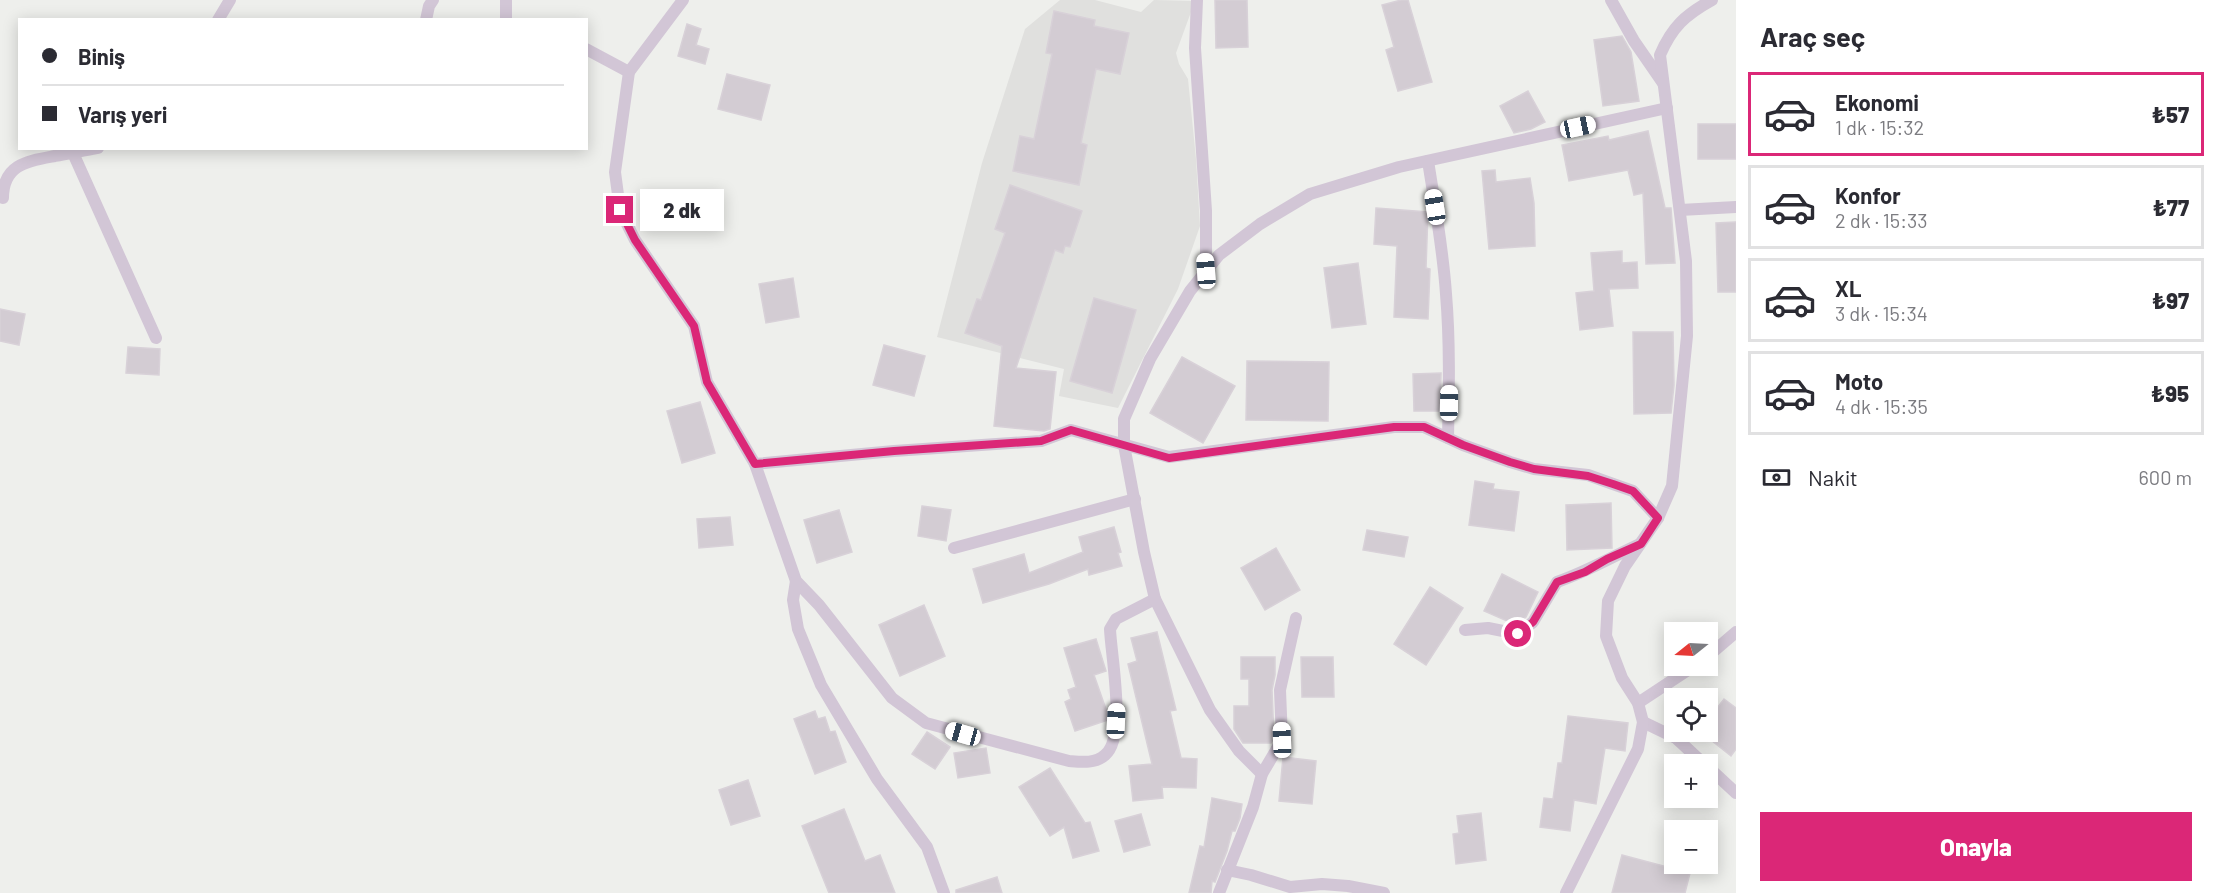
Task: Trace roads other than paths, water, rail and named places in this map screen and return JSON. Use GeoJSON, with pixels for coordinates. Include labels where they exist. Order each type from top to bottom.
{"type":"FeatureCollection","features":[{"type":"Feature","properties":{"kind":"street"},"geometry":{"type":"LineString","coordinates":[[219,18],[230,0]]}},
{"type":"Feature","properties":{"kind":"street"},"geometry":{"type":"LineString","coordinates":[[426,18],[433,0]]}},
{"type":"Feature","properties":{"kind":"street"},"geometry":{"type":"LineString","coordinates":[[506,0],[506,18]]}},
{"type":"Feature","properties":{"kind":"street"},"geometry":{"type":"LineString","coordinates":[[683,0],[629,72],[615,172],[620,210],[635,240],[694,326],[707,382],[755,464],[796,581],[819,605],[892,698],[926,723],[1059,758],[1089,762],[1106,755],[1115,738],[1117,703],[1110,629],[1116,619],[1155,598]]}},
{"type":"Feature","properties":{"kind":"street"},"geometry":{"type":"LineString","coordinates":[[1197,0],[1195,48],[1206,211],[1206,271]]}},
{"type":"Feature","properties":{"kind":"street"},"geometry":{"type":"LineString","coordinates":[[1611,0],[1634,41],[1664,84]]}},
{"type":"Feature","properties":{"kind":"street"},"geometry":{"type":"LineString","coordinates":[[1566,893],[1638,749],[1642,722],[1638,703],[1622,678],[1606,636],[1608,601],[1625,566],[1658,518],[1671,486],[1687,336],[1686,261],[1660,55],[1668,36],[1689,13],[1712,0]]}},
{"type":"Feature","properties":{"kind":"street"},"geometry":{"type":"LineString","coordinates":[[588,50],[629,72]]}},
{"type":"Feature","properties":{"kind":"street"},"geometry":{"type":"LineString","coordinates":[[1262,774],[1239,752],[1209,710],[1155,598],[1124,445],[1124,419],[1150,359],[1190,291],[1219,255],[1260,224],[1310,194],[1428,161],[1667,108]]}},
{"type":"Feature","properties":{"kind":"street"},"geometry":{"type":"LineString","coordinates":[[3,198],[3,186],[14,169],[26,161],[88,150]]}},
{"type":"Feature","properties":{"kind":"street"},"geometry":{"type":"LineString","coordinates":[[73,153],[156,339]]}},
{"type":"Feature","properties":{"kind":"street"},"geometry":{"type":"LineString","coordinates":[[1428,161],[1446,294],[1448,438]]}},
{"type":"Feature","properties":{"kind":"street"},"geometry":{"type":"LineString","coordinates":[[1680,210],[1736,207]]}},
{"type":"Feature","properties":{"kind":"street"},"geometry":{"type":"LineString","coordinates":[[755,464],[894,451],[1041,441],[1071,430],[1169,458],[1394,427],[1424,427],[1510,462],[1534,469],[1588,476],[1633,491],[1658,518]]}},
{"type":"Feature","properties":{"kind":"street"},"geometry":{"type":"LineString","coordinates":[[954,548],[1135,499]]}},
{"type":"Feature","properties":{"kind":"street"},"geometry":{"type":"LineString","coordinates":[[1465,630],[1488,628],[1518,634],[1533,622],[1557,582],[1585,572],[1641,544]]}},
{"type":"Feature","properties":{"kind":"street"},"geometry":{"type":"LineString","coordinates":[[796,581],[793,600],[798,629],[821,685],[877,779],[927,847],[944,893]]}},
{"type":"Feature","properties":{"kind":"street"},"geometry":{"type":"LineString","coordinates":[[1219,893],[1253,807],[1262,774],[1282,740],[1280,690],[1296,618]]}},
{"type":"Feature","properties":{"kind":"street"},"geometry":{"type":"LineString","coordinates":[[1718,648],[1736,632]]}},
{"type":"Feature","properties":{"kind":"street"},"geometry":{"type":"LineString","coordinates":[[1638,703],[1679,676]]}},
{"type":"Feature","properties":{"kind":"street"},"geometry":{"type":"LineString","coordinates":[[1642,722],[1676,738],[1693,754]]}},
{"type":"Feature","properties":{"kind":"street"},"geometry":{"type":"LineString","coordinates":[[1718,777],[1736,793]]}},
{"type":"Feature","properties":{"kind":"street"},"geometry":{"type":"LineString","coordinates":[[1227,870],[1290,887],[1331,885],[1384,893]]}}]}
